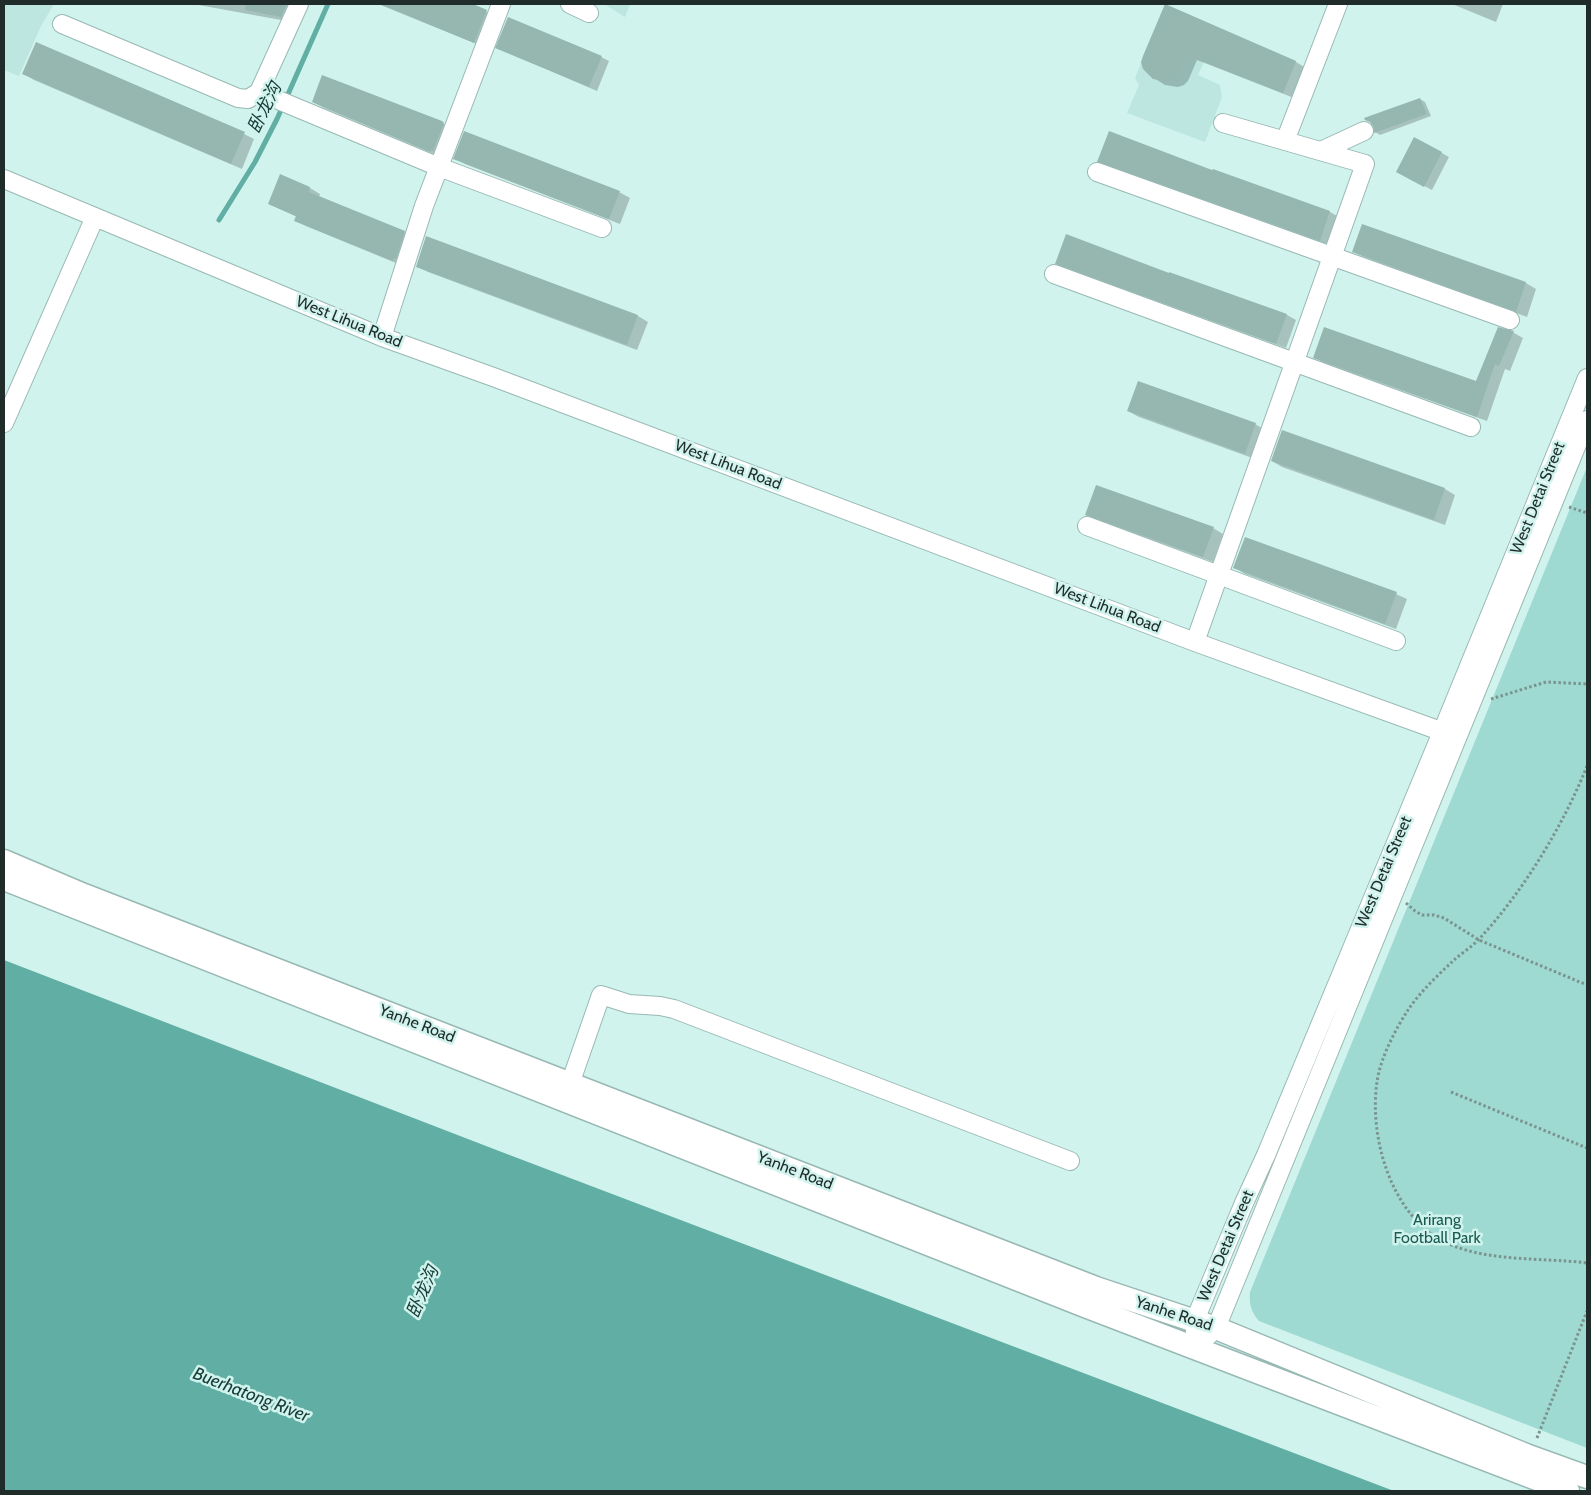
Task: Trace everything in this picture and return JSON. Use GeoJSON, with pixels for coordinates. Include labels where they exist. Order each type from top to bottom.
{"type":"FeatureCollection","features":[{"type":"Feature","properties":{"kind":"main road","name":"Yanhe Road"},"geometry":{"type":"LineString","coordinates":[[4,861],[93,898],[1096,1288],[1205,1324],[1526,1455],[1587,1477]]}},
{"type":"Feature","properties":{"kind":"main road","name":"Yanhe Road"},"geometry":{"type":"LineString","coordinates":[[4,879],[1195,1349],[1568,1491]]}},
{"type":"Feature","properties":{"kind":"street"},"geometry":{"type":"LineString","coordinates":[[266,95],[299,4]]}},
{"type":"Feature","properties":{"kind":"street"},"geometry":{"type":"LineString","coordinates":[[382,337],[424,206],[502,4]]}},
{"type":"Feature","properties":{"kind":"street"},"geometry":{"type":"LineString","coordinates":[[570,4],[589,13]]}},
{"type":"Feature","properties":{"kind":"street"},"geometry":{"type":"LineString","coordinates":[[1285,141],[1338,4]]}},
{"type":"Feature","properties":{"kind":"street"},"geometry":{"type":"LineString","coordinates":[[62,24],[238,98],[248,99],[266,95],[439,166],[602,228]]}},
{"type":"Feature","properties":{"kind":"street"},"geometry":{"type":"LineString","coordinates":[[1195,642],[1365,164],[1223,123]]}},
{"type":"Feature","properties":{"kind":"street"},"geometry":{"type":"LineString","coordinates":[[1321,151],[1364,132]]}},
{"type":"Feature","properties":{"kind":"street"},"geometry":{"type":"LineString","coordinates":[[1097,172],[1510,320]]}},
{"type":"Feature","properties":{"kind":"street","name":"West Lihua Road"},"geometry":{"type":"LineString","coordinates":[[4,179],[382,337],[496,378],[1195,642],[1450,735]]}},
{"type":"Feature","properties":{"kind":"street"},"geometry":{"type":"LineString","coordinates":[[4,423],[95,217]]}},
{"type":"Feature","properties":{"kind":"street"},"geometry":{"type":"LineString","coordinates":[[1054,274],[1471,427]]}},
{"type":"Feature","properties":{"kind":"street","name":"West Detai Street"},"geometry":{"type":"LineString","coordinates":[[1450,735],[1587,378]]}},
{"type":"Feature","properties":{"kind":"street","name":"West Detai Street"},"geometry":{"type":"LineString","coordinates":[[1195,1349],[1450,735],[1587,420]]}},
{"type":"Feature","properties":{"kind":"street"},"geometry":{"type":"LineString","coordinates":[[1086,526],[1396,641]]}},
{"type":"Feature","properties":{"kind":"street"},"geometry":{"type":"LineString","coordinates":[[570,1084],[600,995],[629,1004],[674,1009],[1070,1160]]}},
{"type":"Feature","properties":{"kind":"path"},"geometry":{"type":"LineString","coordinates":[[1566,506],[1587,513]]}},
{"type":"Feature","properties":{"kind":"path"},"geometry":{"type":"LineString","coordinates":[[1486,700],[1546,682],[1587,684]]}},
{"type":"Feature","properties":{"kind":"path"},"geometry":{"type":"LineString","coordinates":[[1587,766],[1566,812],[1514,897],[1478,940],[1426,987],[1408,1010],[1382,1060],[1375,1102],[1382,1158],[1392,1184],[1404,1204],[1420,1224],[1440,1239],[1490,1256],[1587,1262]]}},
{"type":"Feature","properties":{"kind":"path"},"geometry":{"type":"LineString","coordinates":[[1404,901],[1422,915],[1434,915],[1444,918],[1478,940],[1587,985]]}},
{"type":"Feature","properties":{"kind":"path"},"geometry":{"type":"LineString","coordinates":[[1451,1092],[1587,1148]]}},
{"type":"Feature","properties":{"kind":"path"},"geometry":{"type":"LineString","coordinates":[[1537,1438],[1587,1311]]}},
{"type":"Feature","properties":{"kind":"shaded area"},"geometry":{"type":"Polygon","coordinates":[[[4,4],[54,4],[41,26],[19,76],[4,70],[4,4]]]}},
{"type":"Feature","properties":{"kind":"shaded area"},"geometry":{"type":"Polygon","coordinates":[[[604,4],[630,4],[625,17],[604,4]]]}},
{"type":"Feature","properties":{"kind":"shaded area"},"geometry":{"type":"Polygon","coordinates":[[[1165,4],[1296,61],[1283,93],[1204,62],[1198,75],[1220,85],[1222,97],[1205,142],[1127,113],[1139,85],[1135,78],[1165,4]]]}},
{"type":"Feature","properties":{"kind":"green space","name":"Arirang Football Park"},"geometry":{"type":"Polygon","coordinates":[[[1587,467],[1587,1448],[1259,1321],[1252,1311],[1250,1292],[1587,467]]]}},
{"type":"Feature","properties":{"kind":"water","name":"Buerhatong River"},"geometry":{"type":"Polygon","coordinates":[[[4,960],[499,1151],[1394,1491],[4,1491],[4,960]]]}},
{"type":"Feature","properties":{"kind":"building"},"geometry":{"type":"Polygon","coordinates":[[[246,4],[287,4],[281,17],[245,10],[246,4]]]}},
{"type":"Feature","properties":{"kind":"building"},"geometry":{"type":"Polygon","coordinates":[[[380,4],[473,4],[487,10],[474,43],[380,4]]]}},
{"type":"Feature","properties":{"kind":"building"},"geometry":{"type":"Polygon","coordinates":[[[1165,4],[1296,61],[1283,93],[1186,55],[1177,76],[1173,79],[1166,81],[1153,79],[1143,69],[1141,62],[1165,4]]]}},
{"type":"Feature","properties":{"kind":"building"},"geometry":{"type":"Polygon","coordinates":[[[508,17],[602,56],[589,87],[495,48],[508,17]]]}},
{"type":"Feature","properties":{"kind":"building"},"geometry":{"type":"Polygon","coordinates":[[[36,42],[245,132],[231,164],[22,74],[36,42]]]}},
{"type":"Feature","properties":{"kind":"building"},"geometry":{"type":"Polygon","coordinates":[[[322,75],[442,121],[444,123],[433,151],[431,150],[430,152],[312,102],[322,75]]]}},
{"type":"Feature","properties":{"kind":"building"},"geometry":{"type":"Polygon","coordinates":[[[1420,98],[1427,114],[1374,133],[1373,126],[1364,118],[1420,98]]]}},
{"type":"Feature","properties":{"kind":"building"},"geometry":{"type":"Polygon","coordinates":[[[464,131],[620,191],[609,219],[453,159],[464,131]]]}},
{"type":"Feature","properties":{"kind":"building"},"geometry":{"type":"Polygon","coordinates":[[[1109,131],[1212,170],[1330,211],[1320,241],[1097,162],[1109,131]]]}},
{"type":"Feature","properties":{"kind":"building"},"geometry":{"type":"Polygon","coordinates":[[[1414,137],[1442,152],[1424,187],[1396,172],[1414,137]]]}},
{"type":"Feature","properties":{"kind":"building"},"geometry":{"type":"Polygon","coordinates":[[[280,174],[310,187],[309,192],[405,231],[396,259],[394,258],[393,261],[294,221],[296,216],[268,204],[280,174]]]}},
{"type":"Feature","properties":{"kind":"building"},"geometry":{"type":"Polygon","coordinates":[[[1362,224],[1526,282],[1516,312],[1352,252],[1362,224]]]}},
{"type":"Feature","properties":{"kind":"building"},"geometry":{"type":"Polygon","coordinates":[[[1066,234],[1169,273],[1287,314],[1276,344],[1055,264],[1066,234]]]}},
{"type":"Feature","properties":{"kind":"building"},"geometry":{"type":"Polygon","coordinates":[[[426,236],[638,315],[627,345],[416,267],[426,236]]]}},
{"type":"Feature","properties":{"kind":"building"},"geometry":{"type":"Polygon","coordinates":[[[1324,327],[1476,381],[1498,327],[1514,331],[1499,366],[1495,364],[1477,417],[1313,358],[1324,327]]]}},
{"type":"Feature","properties":{"kind":"building"},"geometry":{"type":"Polygon","coordinates":[[[1138,381],[1256,423],[1245,454],[1127,411],[1138,381]]]}},
{"type":"Feature","properties":{"kind":"building"},"geometry":{"type":"Polygon","coordinates":[[[1282,430],[1445,488],[1434,520],[1271,461],[1282,430]]]}},
{"type":"Feature","properties":{"kind":"building"},"geometry":{"type":"Polygon","coordinates":[[[1096,485],[1214,527],[1203,557],[1085,515],[1096,485]]]}},
{"type":"Feature","properties":{"kind":"building"},"geometry":{"type":"Polygon","coordinates":[[[1245,537],[1397,592],[1385,624],[1233,568],[1245,537]]]}},
{"type":"Feature","properties":{"kind":"waterway","name":"卧龙沟"},"geometry":{"type":"LineString","coordinates":[[219,220],[255,162],[277,119],[328,4]]}}]}
